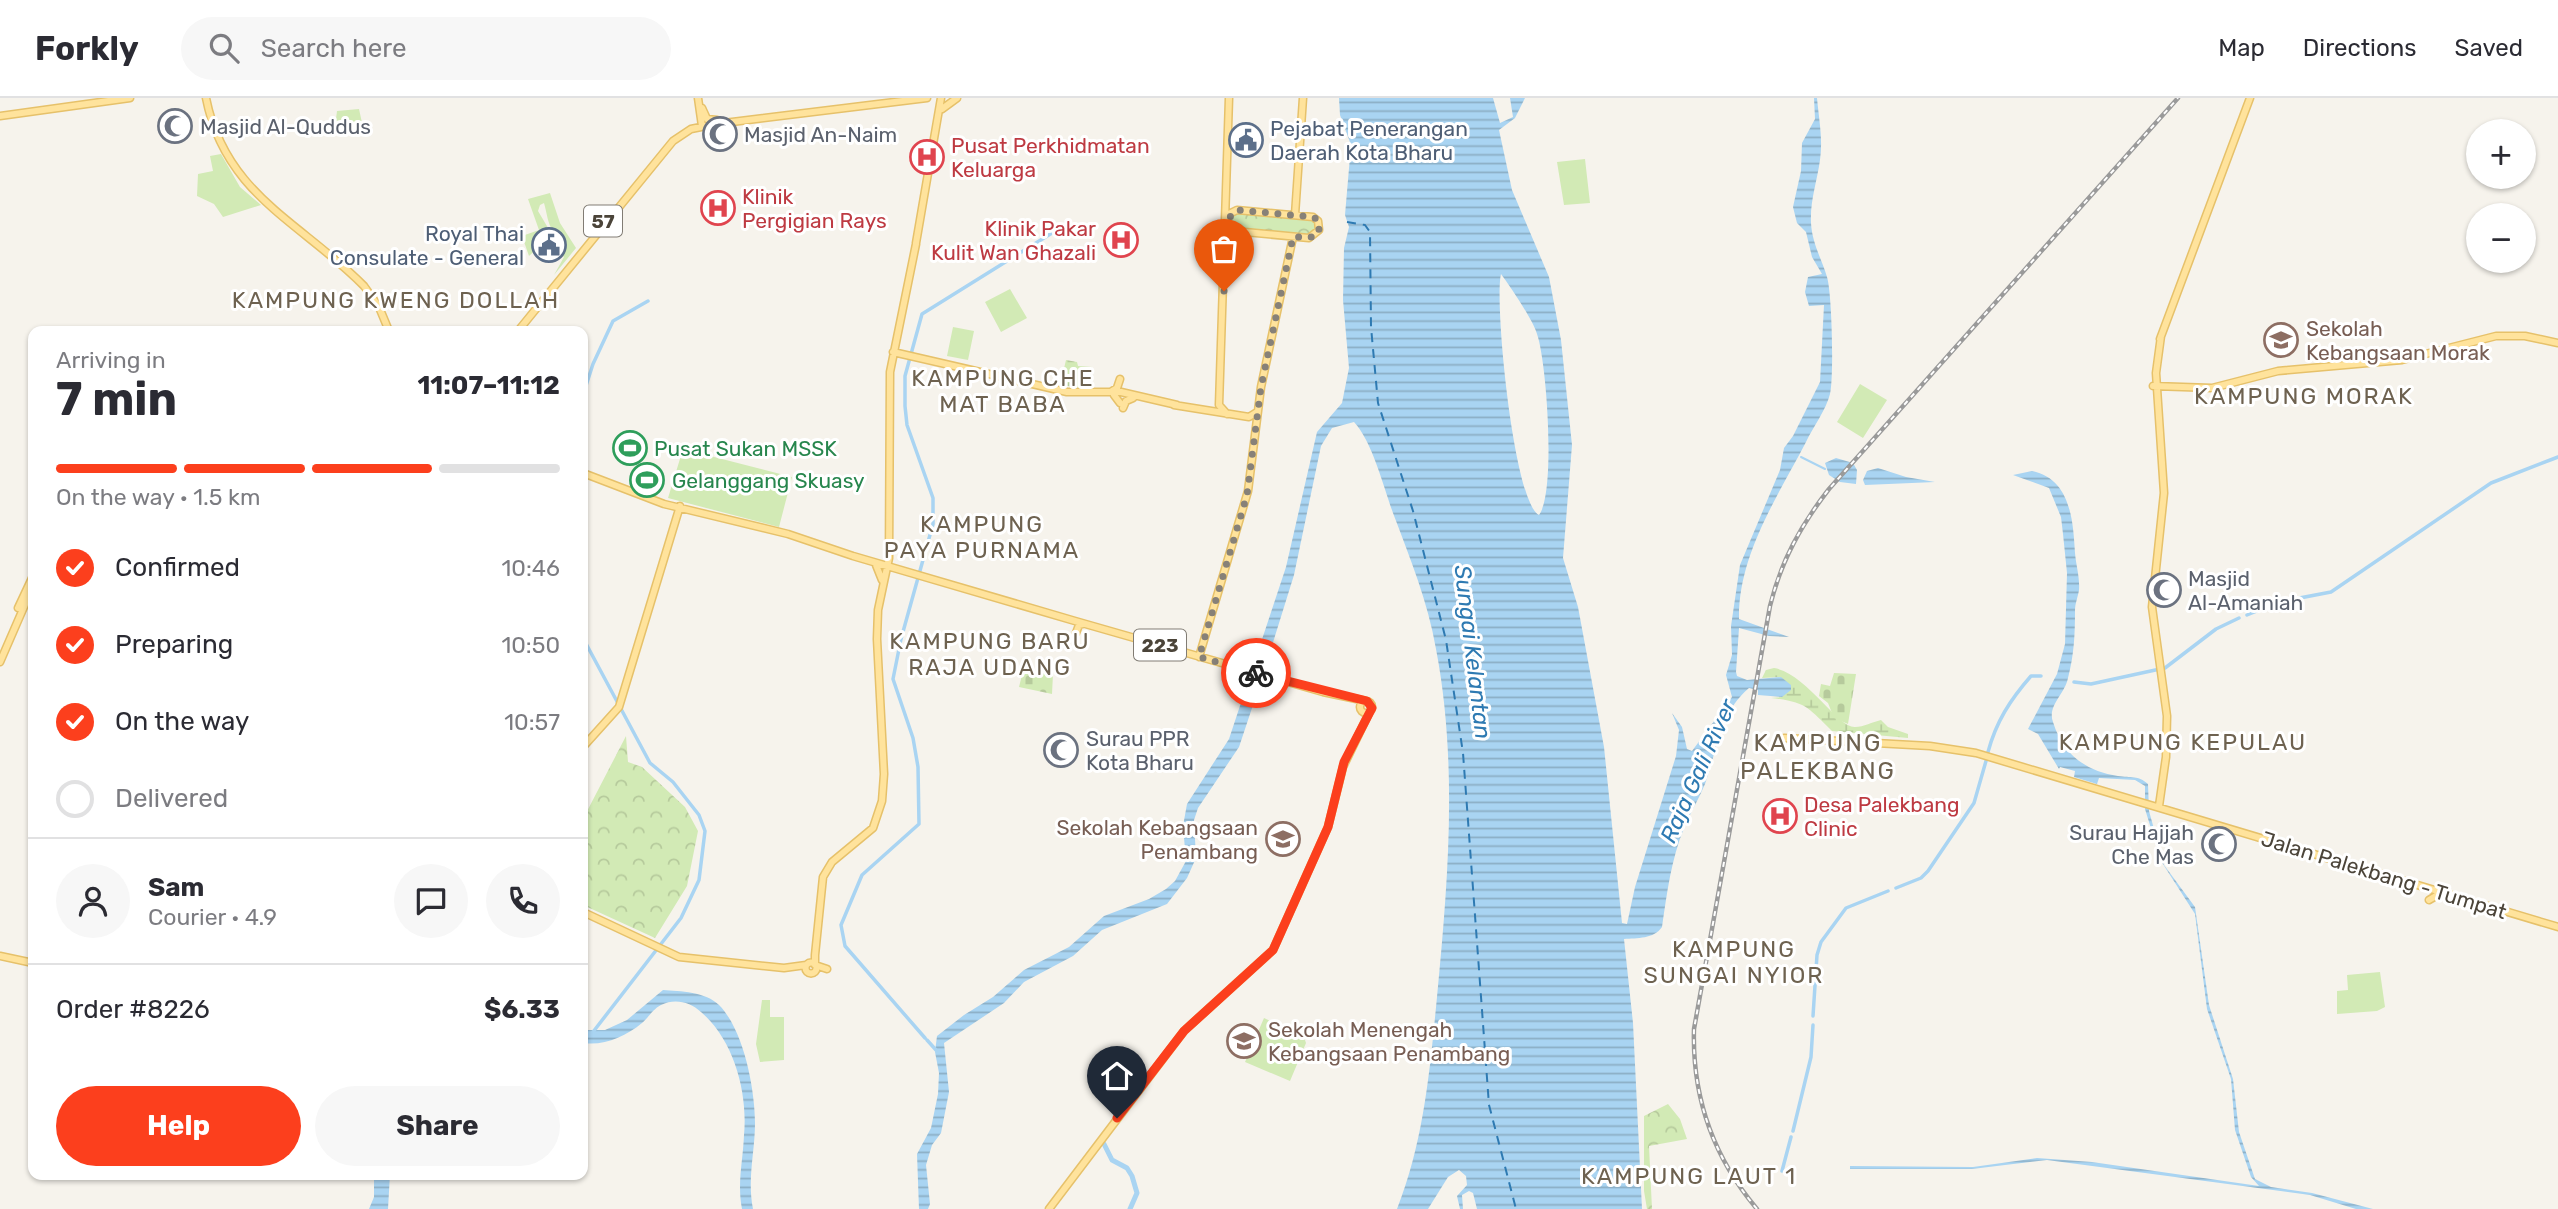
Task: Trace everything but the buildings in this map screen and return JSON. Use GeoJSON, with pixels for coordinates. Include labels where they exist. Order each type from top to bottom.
{"type":"FeatureCollection","features":[{"type":"Feature","properties":{"kind":"main road"},"geometry":{"type":"LineString","coordinates":[[0,116],[130,98]]}},
{"type":"Feature","properties":{"kind":"main road"},"geometry":{"type":"LineString","coordinates":[[700,98],[703,124]]}},
{"type":"Feature","properties":{"kind":"main road","name":"57"},"geometry":{"type":"LineString","coordinates":[[519,326],[668,140],[689,128],[703,124],[899,98]]}},
{"type":"Feature","properties":{"kind":"main road","name":"57"},"geometry":{"type":"LineString","coordinates":[[717,122],[927,98]]}},
{"type":"Feature","properties":{"kind":"main road"},"geometry":{"type":"LineString","coordinates":[[588,914],[666,953],[682,958],[792,968],[811,967],[823,877],[832,862],[873,828],[881,808],[884,774],[877,639],[889,550],[890,386],[943,98]]}},
{"type":"Feature","properties":{"kind":"main road"},"geometry":{"type":"LineString","coordinates":[[942,110],[957,98]]}},
{"type":"Feature","properties":{"kind":"main road"},"geometry":{"type":"LineString","coordinates":[[1227,414],[1219,405],[1229,98]]}},
{"type":"Feature","properties":{"kind":"main road"},"geometry":{"type":"LineString","coordinates":[[1295,215],[1303,98]]}},
{"type":"Feature","properties":{"kind":"main road"},"geometry":{"type":"LineString","coordinates":[[2163,460],[2152,367],[2161,336],[2250,98]]}},
{"type":"Feature","properties":{"kind":"main road"},"geometry":{"type":"LineString","coordinates":[[208,99],[222,149],[244,182],[364,286],[377,304],[387,326]]}},
{"type":"Feature","properties":{"kind":"main road"},"geometry":{"type":"LineString","coordinates":[[701,111],[707,119],[717,122]]}},
{"type":"Feature","properties":{"kind":"main road"},"geometry":{"type":"LineString","coordinates":[[701,111],[689,128],[707,136],[709,129],[717,122]]}},
{"type":"Feature","properties":{"kind":"main road"},"geometry":{"type":"LineString","coordinates":[[1225,205],[1237,210],[1316,218],[1320,227],[1312,238],[1237,231],[1225,223]]}},
{"type":"Feature","properties":{"kind":"main road"},"geometry":{"type":"LineString","coordinates":[[1225,223],[1229,214],[1237,210]]}},
{"type":"Feature","properties":{"kind":"main road"},"geometry":{"type":"LineString","coordinates":[[1199,657],[1247,495],[1257,412],[1293,237]]}},
{"type":"Feature","properties":{"kind":"main road"},"geometry":{"type":"LineString","coordinates":[[895,356],[899,327]]}},
{"type":"Feature","properties":{"kind":"main road"},"geometry":{"type":"LineString","coordinates":[[2154,805],[2163,778],[2167,743],[2166,698],[2152,601],[2160,547],[2163,460],[2155,386],[2161,336]]}},
{"type":"Feature","properties":{"kind":"main road"},"geometry":{"type":"LineString","coordinates":[[2155,386],[2212,388],[2277,371],[2402,360],[2496,336],[2525,336],[2558,343]]}},
{"type":"Feature","properties":{"kind":"main road"},"geometry":{"type":"LineString","coordinates":[[898,344],[910,357]]}},
{"type":"Feature","properties":{"kind":"main road"},"geometry":{"type":"LineString","coordinates":[[895,356],[1075,393],[1112,393],[1126,400],[1177,405],[1249,418],[1257,412]]}},
{"type":"Feature","properties":{"kind":"main road"},"geometry":{"type":"LineString","coordinates":[[2156,373],[2169,387]]}},
{"type":"Feature","properties":{"kind":"main road"},"geometry":{"type":"LineString","coordinates":[[1112,393],[1122,383],[1126,400]]}},
{"type":"Feature","properties":{"kind":"main road"},"geometry":{"type":"LineString","coordinates":[[2158,399],[2169,387]]}},
{"type":"Feature","properties":{"kind":"main road"},"geometry":{"type":"LineString","coordinates":[[1212,411],[1219,405]]}},
{"type":"Feature","properties":{"kind":"main road"},"geometry":{"type":"LineString","coordinates":[[1249,418],[1255,429]]}},
{"type":"Feature","properties":{"kind":"main road"},"geometry":{"type":"LineString","coordinates":[[588,475],[681,507],[788,534],[886,566]]}},
{"type":"Feature","properties":{"kind":"main road"},"geometry":{"type":"LineString","coordinates":[[588,742],[617,711],[681,507]]}},
{"type":"Feature","properties":{"kind":"main road"},"geometry":{"type":"LineString","coordinates":[[873,563],[889,550]]}},
{"type":"Feature","properties":{"kind":"main road"},"geometry":{"type":"LineString","coordinates":[[889,550],[893,562],[910,573]]}},
{"type":"Feature","properties":{"kind":"main road"},"geometry":{"type":"LineString","coordinates":[[873,563],[884,580]]}},
{"type":"Feature","properties":{"kind":"main road","name":"223"},"geometry":{"type":"LineString","coordinates":[[886,566],[1272,678],[1366,701]]}},
{"type":"Feature","properties":{"kind":"main road"},"geometry":{"type":"LineString","coordinates":[[884,580],[910,573]]}},
{"type":"Feature","properties":{"kind":"main road"},"geometry":{"type":"LineString","coordinates":[[0,652],[28,588]]}},
{"type":"Feature","properties":{"kind":"main road"},"geometry":{"type":"LineString","coordinates":[[0,662],[28,598]]}},
{"type":"Feature","properties":{"kind":"main road"},"geometry":{"type":"LineString","coordinates":[[1076,633],[1079,625],[1085,624]]}},
{"type":"Feature","properties":{"kind":"main road","name":"223"},"geometry":{"type":"LineString","coordinates":[[1323,692],[1354,703],[1361,710],[1370,711]]}},
{"type":"Feature","properties":{"kind":"main road"},"geometry":{"type":"LineString","coordinates":[[1049,1209],[1184,1031],[1273,950],[1328,827],[1341,773],[1370,711],[1371,704],[1366,701],[1360,703],[1364,718],[1360,731]]}},
{"type":"Feature","properties":{"kind":"main road","name":"Jalan Palekbang - Tumpat"},"geometry":{"type":"LineString","coordinates":[[1784,738],[1962,750],[2558,927]]}},
{"type":"Feature","properties":{"kind":"main road"},"geometry":{"type":"LineString","coordinates":[[2421,886],[2428,899],[2443,892]]}},
{"type":"Feature","properties":{"kind":"main road"},"geometry":{"type":"LineString","coordinates":[[0,956],[28,962]]}},
{"type":"Feature","properties":{"kind":"green space"},"geometry":{"type":"Polygon","coordinates":[[[359,109],[364,132],[342,133],[341,127],[335,127],[337,111],[359,109]]]}},
{"type":"Feature","properties":{"kind":"green space"},"geometry":{"type":"Polygon","coordinates":[[[221,154],[240,187],[261,205],[223,217],[214,204],[197,196],[198,174],[213,171],[210,156],[221,154]]]}},
{"type":"Feature","properties":{"kind":"green space"},"geometry":{"type":"Polygon","coordinates":[[[1585,159],[1590,203],[1564,205],[1557,162],[1585,159]]]}},
{"type":"Feature","properties":{"kind":"green space"},"geometry":{"type":"Polygon","coordinates":[[[550,193],[560,223],[576,248],[554,275],[564,257],[558,251],[566,243],[552,229],[544,203],[538,211],[557,243],[552,248],[540,246],[529,256],[522,236],[539,230],[528,199],[550,193]]]}},
{"type":"Feature","properties":{"kind":"green space"},"geometry":{"type":"Polygon","coordinates":[[[1237,212],[1311,220],[1315,222],[1316,228],[1309,235],[1233,228],[1229,219],[1237,212]]]}},
{"type":"Feature","properties":{"kind":"green space"},"geometry":{"type":"Polygon","coordinates":[[[1010,289],[1027,318],[1001,332],[985,302],[1010,289]]]}},
{"type":"Feature","properties":{"kind":"green space"},"geometry":{"type":"Polygon","coordinates":[[[953,327],[974,331],[968,360],[947,356],[953,327]]]}},
{"type":"Feature","properties":{"kind":"green space"},"geometry":{"type":"Polygon","coordinates":[[[1066,360],[1077,362],[1078,366],[1092,367],[1089,389],[1060,385],[1066,360]]]}},
{"type":"Feature","properties":{"kind":"green space"},"geometry":{"type":"Polygon","coordinates":[[[1860,384],[1887,400],[1863,438],[1837,422],[1860,384]]]}},
{"type":"Feature","properties":{"kind":"green space"},"geometry":{"type":"Polygon","coordinates":[[[683,449],[792,477],[779,527],[668,498],[683,449]]]}},
{"type":"Feature","properties":{"kind":"green space"},"geometry":{"type":"Polygon","coordinates":[[[1024,667],[1053,674],[1052,694],[1019,687],[1024,667]]]}},
{"type":"Feature","properties":{"kind":"green space"},"geometry":{"type":"Polygon","coordinates":[[[1774,668],[1798,679],[1848,725],[1858,727],[1881,720],[1888,727],[1908,734],[1908,738],[1832,731],[1806,707],[1771,698],[1782,697],[1781,677],[1762,678],[1766,670],[1774,668]]]}},
{"type":"Feature","properties":{"kind":"green space"},"geometry":{"type":"Polygon","coordinates":[[[1834,673],[1856,674],[1848,724],[1834,718],[1828,703],[1819,696],[1821,684],[1830,686],[1834,673]]]}},
{"type":"Feature","properties":{"kind":"green space"},"geometry":{"type":"Polygon","coordinates":[[[626,736],[628,762],[642,767],[685,807],[698,831],[687,886],[655,938],[588,907],[588,809],[626,736]]]}},
{"type":"Feature","properties":{"kind":"green space"},"geometry":{"type":"Polygon","coordinates":[[[2380,972],[2385,1007],[2377,1011],[2337,1014],[2337,991],[2348,990],[2347,975],[2380,972]]]}},
{"type":"Feature","properties":{"kind":"green space"},"geometry":{"type":"Polygon","coordinates":[[[762,1000],[770,1000],[770,1017],[784,1017],[784,1060],[760,1062],[756,1044],[762,1000]]]}},
{"type":"Feature","properties":{"kind":"green space"},"geometry":{"type":"Polygon","coordinates":[[[1264,1018],[1304,1037],[1306,1043],[1290,1081],[1245,1062],[1264,1018]]]}},
{"type":"Feature","properties":{"kind":"green space"},"geometry":{"type":"Polygon","coordinates":[[[1668,1104],[1680,1119],[1687,1139],[1649,1146],[1652,1209],[1647,1209],[1644,1191],[1644,1116],[1668,1104]]]}},
{"type":"Feature","properties":{"kind":"water"},"geometry":{"type":"Polygon","coordinates":[[[1339,98],[1493,98],[1500,123],[1513,117],[1510,98],[1525,98],[1515,118],[1499,130],[1512,190],[1549,277],[1561,340],[1572,445],[1563,558],[1578,607],[1604,747],[1622,923],[1627,924],[1635,887],[1676,756],[1679,730],[1672,713],[1682,727],[1687,749],[1692,751],[1732,697],[1726,675],[1732,655],[1731,626],[1740,565],[1780,470],[1784,448],[1793,436],[1820,382],[1824,305],[1809,306],[1805,292],[1808,277],[1822,274],[1812,257],[1806,232],[1797,223],[1793,207],[1801,171],[1802,143],[1815,119],[1814,98],[1817,98],[1821,152],[1811,223],[1829,286],[1832,354],[1830,394],[1752,549],[1740,595],[1739,619],[1789,637],[1769,636],[1739,628],[1736,672],[1737,676],[1747,680],[1781,677],[1791,685],[1791,690],[1782,697],[1758,695],[1758,690],[1749,688],[1732,708],[1725,720],[1705,784],[1686,822],[1676,852],[1662,927],[1650,936],[1624,939],[1633,1023],[1642,1209],[1477,1209],[1473,1193],[1469,1191],[1462,1195],[1463,1209],[1460,1209],[1457,1196],[1467,1185],[1466,1176],[1459,1170],[1448,1177],[1428,1209],[1397,1209],[1420,1131],[1432,1051],[1447,867],[1447,736],[1436,649],[1423,597],[1372,453],[1354,422],[1332,428],[1321,446],[1294,575],[1239,747],[1198,808],[1194,820],[1196,858],[1187,878],[1167,904],[1102,930],[1073,956],[1024,982],[1004,1003],[944,1043],[949,1092],[941,1133],[932,1145],[926,1165],[930,1204],[928,1209],[919,1209],[917,1154],[931,1128],[938,1094],[939,1073],[935,1052],[937,1036],[993,997],[1024,970],[1069,947],[1104,916],[1149,899],[1166,889],[1175,881],[1186,861],[1183,826],[1187,804],[1229,739],[1286,567],[1317,432],[1342,403],[1349,368],[1343,300],[1344,248],[1349,227],[1345,215],[1351,145],[1340,115],[1339,98]],[[1501,274],[1500,322],[1514,441],[1530,502],[1539,515],[1544,502],[1548,456],[1547,398],[1541,349],[1535,328],[1501,274]]]}},
{"type":"Feature","properties":{"kind":"water"},"geometry":{"type":"Polygon","coordinates":[[[1836,458],[1853,463],[1857,470],[1856,484],[1840,482],[1829,475],[1825,463],[1836,458]]]}},
{"type":"Feature","properties":{"kind":"water"},"geometry":{"type":"Polygon","coordinates":[[[1878,468],[1935,482],[1865,485],[1863,480],[1867,471],[1878,468]]]}},
{"type":"Feature","properties":{"kind":"water"},"geometry":{"type":"Polygon","coordinates":[[[2032,471],[2055,483],[2067,503],[2073,528],[2079,581],[2072,661],[2066,684],[2052,711],[2053,722],[2063,744],[2077,760],[2106,774],[2138,778],[2148,784],[2149,811],[2164,865],[2195,907],[2209,1005],[2233,1079],[2239,1132],[2255,1179],[2271,1187],[2312,1193],[2373,1209],[2356,1209],[2310,1195],[2047,1160],[1972,1169],[1850,1169],[1850,1166],[1973,1167],[2037,1158],[2092,1162],[2259,1186],[2251,1177],[2235,1130],[2231,1079],[2207,1009],[2195,914],[2161,861],[2145,809],[2145,786],[2135,780],[2099,778],[2097,784],[2074,777],[2075,771],[2060,767],[2059,769],[2038,734],[2028,729],[2057,674],[2065,644],[2067,573],[2061,517],[2049,488],[2013,475],[2032,471]]]}},
{"type":"Feature","properties":{"kind":"water"},"geometry":{"type":"Polygon","coordinates":[[[663,990],[707,997],[719,1005],[728,1016],[741,1045],[750,1078],[755,1134],[751,1187],[753,1209],[742,1209],[740,1181],[744,1102],[736,1068],[722,1037],[701,1012],[682,1002],[672,1002],[658,1007],[642,1023],[621,1036],[606,1042],[588,1043],[588,1030],[605,1030],[627,1020],[663,990]]]}},
{"type":"Feature","properties":{"kind":"water"},"geometry":{"type":"Polygon","coordinates":[[[374,1180],[390,1180],[388,1209],[369,1209],[374,1197],[374,1180]]]}},
{"type":"Feature","properties":{"kind":"waterway"},"geometry":{"type":"LineString","coordinates":[[925,1038],[845,946],[841,925],[862,875],[919,824],[918,767],[913,738],[893,679],[901,639],[933,524],[933,498],[907,425],[905,376],[922,314],[1052,233]]}},
{"type":"Feature","properties":{"kind":"waterway"},"geometry":{"type":"LineString","coordinates":[[588,380],[613,321],[648,301]]}},
{"type":"Feature","properties":{"kind":"waterway"},"geometry":{"type":"LineString","coordinates":[[1801,457],[1825,469]]}},
{"type":"Feature","properties":{"kind":"waterway"},"geometry":{"type":"LineString","coordinates":[[2247,615],[2279,602],[2331,592],[2491,483],[2558,457]]}},
{"type":"Feature","properties":{"kind":"waterway"},"geometry":{"type":"LineString","coordinates":[[2165,668],[2216,629],[2239,618]]}},
{"type":"Feature","properties":{"kind":"waterway"},"geometry":{"type":"LineString","coordinates":[[588,647],[650,763],[673,782],[699,815],[705,831],[699,880],[681,918],[593,1032]]}},
{"type":"Feature","properties":{"kind":"waterway"},"geometry":{"type":"LineString","coordinates":[[2074,682],[2091,684],[2160,669]]}},
{"type":"Feature","properties":{"kind":"waterway"},"geometry":{"type":"LineString","coordinates":[[1988,752],[1995,731],[2010,703],[2031,676],[2041,676]]}},
{"type":"Feature","properties":{"kind":"waterway"},"geometry":{"type":"LineString","coordinates":[[1896,888],[1921,878],[1928,871],[1974,803],[1986,761]]}},
{"type":"Feature","properties":{"kind":"waterway"},"geometry":{"type":"LineString","coordinates":[[1813,1016],[1817,955],[1821,942],[1846,908],[1888,891]]}},
{"type":"Feature","properties":{"kind":"waterway"},"geometry":{"type":"LineString","coordinates":[[1793,1131],[1811,1057],[1813,1025]]}},
{"type":"Feature","properties":{"kind":"waterway"},"geometry":{"type":"LineString","coordinates":[[927,1040],[936,1050]]}},
{"type":"Feature","properties":{"kind":"waterway"},"geometry":{"type":"LineString","coordinates":[[1782,1171],[1791,1137]]}},
{"type":"Feature","properties":{"kind":"waterway"},"geometry":{"type":"LineString","coordinates":[[1104,1144],[1112,1160],[1127,1168],[1132,1176],[1137,1193],[1130,1209]]}},
{"type":"Feature","properties":{"kind":"ferry route"},"geometry":{"type":"LineString","coordinates":[[1347,222],[1365,225],[1370,232],[1371,327],[1378,403],[1413,511],[1446,640],[1463,753],[1489,1105],[1516,1209]]}},
{"type":"Feature","properties":{"kind":"railway"},"geometry":{"type":"LineString","coordinates":[[1757,1209],[1728,1168],[1708,1125],[1697,1079],[1694,1029],[1770,606],[1780,574],[1801,530],[1829,489],[2178,98]]}},
{"type":"Feature","properties":{"kind":"way so far"},"geometry":{"type":"LineString","coordinates":[[1224,291],[1225,223],[1231,213],[1237,210],[1313,217],[1318,220],[1319,230],[1315,237],[1293,237],[1261,387],[1247,495],[1199,657],[1256,673]]}},
{"type":"Feature","properties":{"kind":"place","name":"Masjid Al-Quddus"},"geometry":{"type":"Point","coordinates":[175,126]}},
{"type":"Feature","properties":{"kind":"place","name":"Masjid An-Naim"},"geometry":{"type":"Point","coordinates":[720,134]}},
{"type":"Feature","properties":{"kind":"place","name":"Pejabat Penerangan Daerah Kota Bharu"},"geometry":{"type":"Point","coordinates":[1246,140]}},
{"type":"Feature","properties":{"kind":"place","name":"Pusat Perkhidmatan Keluarga"},"geometry":{"type":"Point","coordinates":[927,157]}},
{"type":"Feature","properties":{"kind":"place","name":"Klinik Pergigian Rays"},"geometry":{"type":"Point","coordinates":[718,208]}},
{"type":"Feature","properties":{"kind":"place","name":"Klinik Pakar Kulit Wan Ghazali"},"geometry":{"type":"Point","coordinates":[1121,240]}},
{"type":"Feature","properties":{"kind":"place","name":"Royal Thai Consulate - General"},"geometry":{"type":"Point","coordinates":[549,245]}},
{"type":"Feature","properties":{"kind":"place","name":"Sekolah Kebangsaan Morak"},"geometry":{"type":"Point","coordinates":[2281,340]}},
{"type":"Feature","properties":{"kind":"place","name":"Pusat Sukan MSSK"},"geometry":{"type":"Point","coordinates":[630,448]}},
{"type":"Feature","properties":{"kind":"place","name":"Gelanggang Skuasy"},"geometry":{"type":"Point","coordinates":[647,480]}},
{"type":"Feature","properties":{"kind":"place","name":"Masjid Al-Amaniah"},"geometry":{"type":"Point","coordinates":[2164,590]}},
{"type":"Feature","properties":{"kind":"place","name":"Surau PPR Kota Bharu"},"geometry":{"type":"Point","coordinates":[1061,750]}},
{"type":"Feature","properties":{"kind":"place","name":"Desa Palekbang Clinic"},"geometry":{"type":"Point","coordinates":[1780,816]}},
{"type":"Feature","properties":{"kind":"place","name":"Sekolah Kebangsaan Penambang"},"geometry":{"type":"Point","coordinates":[1283,839]}},
{"type":"Feature","properties":{"kind":"place","name":"Surau Hajjah Che Mas"},"geometry":{"type":"Point","coordinates":[2219,844]}},
{"type":"Feature","properties":{"kind":"place","name":"Sekolah Menengah Kebangsaan Penambang"},"geometry":{"type":"Point","coordinates":[1244,1041]}},
{"type":"Feature","properties":{"kind":"district","name":"KAMPUNG KWENG DOLLAH"},"geometry":{"type":"Point","coordinates":[396,300]}},
{"type":"Feature","properties":{"kind":"district","name":"KAMPUNG CHE MAT BABA"},"geometry":{"type":"Point","coordinates":[1003,391]}},
{"type":"Feature","properties":{"kind":"district","name":"KAMPUNG MORAK"},"geometry":{"type":"Point","coordinates":[2304,396]}},
{"type":"Feature","properties":{"kind":"district","name":"KAMPUNG PAYA PURNAMA"},"geometry":{"type":"Point","coordinates":[982,537]}},
{"type":"Feature","properties":{"kind":"district","name":"KAMPUNG BARU RAJA UDANG"},"geometry":{"type":"Point","coordinates":[990,654]}},
{"type":"Feature","properties":{"kind":"district","name":"KAMPUNG KEPULAU"},"geometry":{"type":"Point","coordinates":[2183,742]}},
{"type":"Feature","properties":{"kind":"district","name":"KAMPUNG PALEKBANG"},"geometry":{"type":"Point","coordinates":[1818,757]}},
{"type":"Feature","properties":{"kind":"district","name":"KAMPUNG SUNGAI NYIOR"},"geometry":{"type":"Point","coordinates":[1734,962]}},
{"type":"Feature","properties":{"kind":"district","name":"KAMPUNG LAUT 1"},"geometry":{"type":"Point","coordinates":[1689,1176]}},
{"type":"Feature","properties":{"kind":"route"},"geometry":{"type":"LineString","coordinates":[[1117,1118],[1193,1021],[1273,950],[1328,827],[1344,762],[1372,708],[1367,701],[1357,701],[1256,673]]}},
{"type":"Feature","properties":{"kind":"water label","name":"Sungai Kelantan"},"geometry":{"type":"Point","coordinates":[1473,652]}},
{"type":"Feature","properties":{"kind":"water label","name":"Raja Gali River"},"geometry":{"type":"Point","coordinates":[1698,771]}}]}
